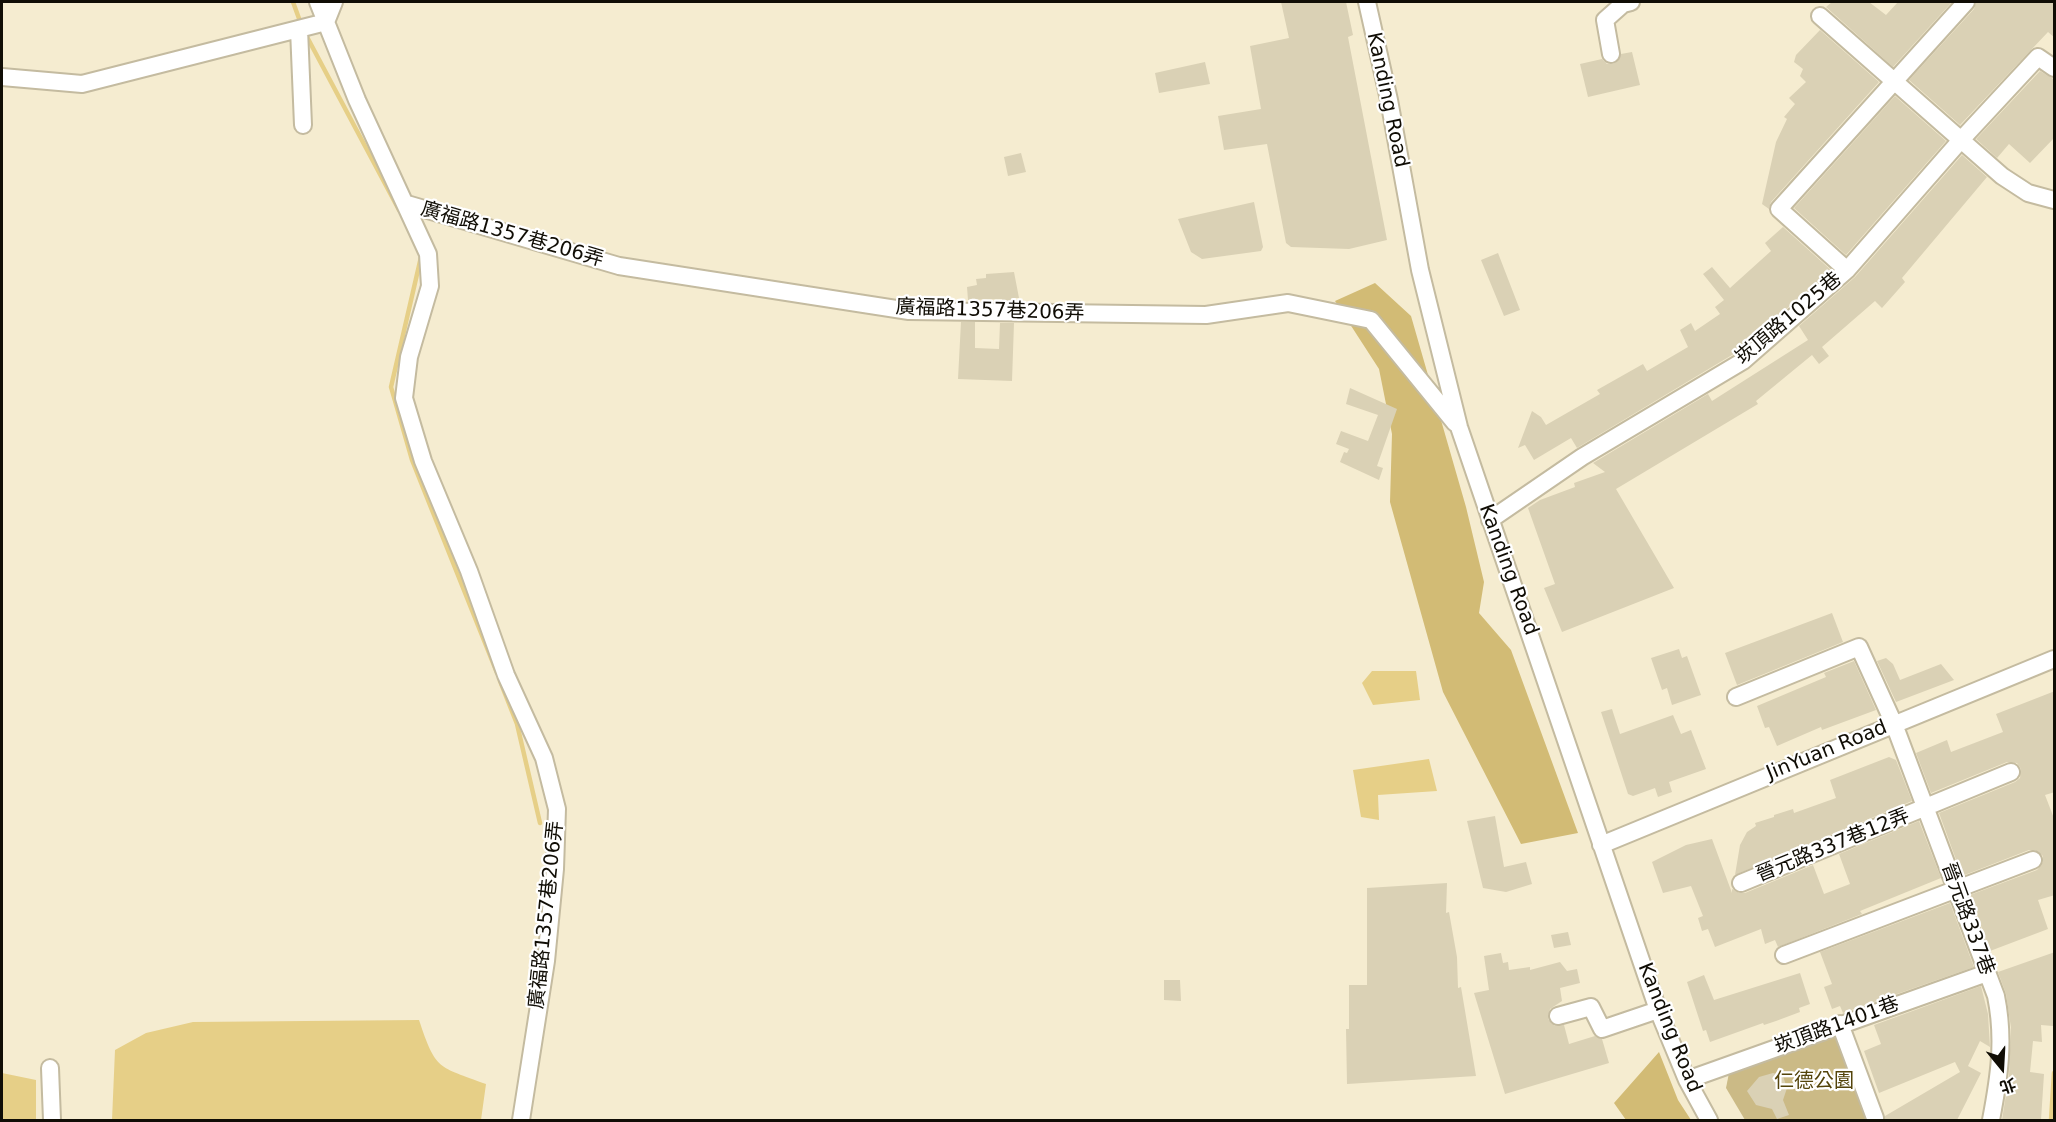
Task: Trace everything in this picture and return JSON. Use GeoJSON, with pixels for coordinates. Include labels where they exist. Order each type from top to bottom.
{"type":"FeatureCollection","features":[{"type":"Feature","properties":{"kind":"street","name":"廣福路1357巷206弄"},"geometry":{"type":"LineString","coordinates":[[318,2],[357,100],[407,204],[428,254],[429,286],[409,357],[405,398],[423,461],[469,571],[506,675],[544,758],[557,809],[555,869],[546,961],[521,1120]]}},
{"type":"Feature","properties":{"kind":"street"},"geometry":{"type":"LineString","coordinates":[[2,77],[82,84],[326,22],[334,2]]}},
{"type":"Feature","properties":{"kind":"street","name":"Kanding Road"},"geometry":{"type":"LineString","coordinates":[[1367,2],[1389,100],[1420,270],[1459,427],[1536,646],[1658,1010],[1687,1080],[1709,1120]]}},
{"type":"Feature","properties":{"kind":"street"},"geometry":{"type":"LineString","coordinates":[[1611,54],[1605,20],[1623,4],[1631,2]]}},
{"type":"Feature","properties":{"kind":"street"},"geometry":{"type":"LineString","coordinates":[[1847,270],[1779,209],[1893,80],[1966,2]]}},
{"type":"Feature","properties":{"kind":"street"},"geometry":{"type":"LineString","coordinates":[[1820,16],[2002,176],[2028,193],[2055,200]]}},
{"type":"Feature","properties":{"kind":"street"},"geometry":{"type":"LineString","coordinates":[[299,29],[303,125]]}},
{"type":"Feature","properties":{"kind":"street","name":"崁頂路1025巷"},"geometry":{"type":"LineString","coordinates":[[1490,520],[1582,457],[1743,361],[1847,270],[1960,141],[2038,57],[2055,68]]}},
{"type":"Feature","properties":{"kind":"street","name":"廣福路1357巷206弄"},"geometry":{"type":"LineString","coordinates":[[407,204],[619,266],[909,311],[1206,315],[1288,303],[1371,320],[1459,427]]}},
{"type":"Feature","properties":{"kind":"street","name":"晉元路337巷"},"geometry":{"type":"LineString","coordinates":[[1736,697],[1859,647],[1894,724],[1987,973],[2001,1018],[2002,1062],[1991,1120]]}},
{"type":"Feature","properties":{"kind":"street","name":"JinYuan Road"},"geometry":{"type":"LineString","coordinates":[[1601,845],[2055,659]]}},
{"type":"Feature","properties":{"kind":"street","name":"晉元路337巷12弄"},"geometry":{"type":"LineString","coordinates":[[1741,883],[1926,809],[2011,772]]}},
{"type":"Feature","properties":{"kind":"street"},"geometry":{"type":"LineString","coordinates":[[1785,955],[2033,860]]}},
{"type":"Feature","properties":{"kind":"street","name":"崁頂路1401巷"},"geometry":{"type":"LineString","coordinates":[[1687,1080],[1987,973]]}},
{"type":"Feature","properties":{"kind":"street"},"geometry":{"type":"LineString","coordinates":[[1558,1016],[1592,1007],[1602,1029],[1658,1010]]}},
{"type":"Feature","properties":{"kind":"street"},"geometry":{"type":"LineString","coordinates":[[1840,1024],[1875,1118]]}},
{"type":"Feature","properties":{"kind":"street"},"geometry":{"type":"LineString","coordinates":[[50,1068],[52,1120]]}},
{"type":"Feature","properties":{"kind":"green space","name":"仁德公園"},"geometry":{"type":"Polygon","coordinates":[[[1837,1033],[1869,1120],[1745,1120],[1726,1088],[1729,1073],[1837,1033]]]}},
{"type":"Feature","properties":{"kind":"shaded area"},"geometry":{"type":"Polygon","coordinates":[[[1375,283],[1411,316],[1466,507],[1484,582],[1479,613],[1511,650],[1578,833],[1521,844],[1443,692],[1390,502],[1392,434],[1379,369],[1335,301],[1375,283]]]}},
{"type":"Feature","properties":{"kind":"shaded area"},"geometry":{"type":"Polygon","coordinates":[[[1372,671],[1416,671],[1420,700],[1373,705],[1362,683],[1372,671]]]}},
{"type":"Feature","properties":{"kind":"shaded area"},"geometry":{"type":"Polygon","coordinates":[[[1429,759],[1437,791],[1378,795],[1379,820],[1361,817],[1353,770],[1429,759]]]}},
{"type":"Feature","properties":{"kind":"shaded area"},"geometry":{"type":"Polygon","coordinates":[[[419,1020],[430,1049],[441,1064],[458,1074],[486,1084],[481,1120],[112,1120],[115,1050],[146,1033],[193,1022],[419,1020]]]}},
{"type":"Feature","properties":{"kind":"shaded area"},"geometry":{"type":"Polygon","coordinates":[[[1659,1052],[1678,1100],[1691,1120],[1626,1120],[1614,1103],[1659,1052]]]}},
{"type":"Feature","properties":{"kind":"shaded area"},"geometry":{"type":"Polygon","coordinates":[[[2,1073],[36,1080],[36,1120],[2,1120],[2,1073]]]}},
{"type":"Feature","properties":{"kind":"building"},"geometry":{"type":"Polygon","coordinates":[[[1281,2],[1346,2],[1353,35],[1348,37],[1387,240],[1349,249],[1291,247],[1286,243],[1267,144],[1224,150],[1218,116],[1261,109],[1250,46],[1289,38],[1281,2]]]}},
{"type":"Feature","properties":{"kind":"building"},"geometry":{"type":"Polygon","coordinates":[[[1832,2],[1869,2],[1886,15],[1898,2],[1952,2],[1893,67],[1826,7],[1832,2]]]}},
{"type":"Feature","properties":{"kind":"building"},"geometry":{"type":"Polygon","coordinates":[[[1976,2],[2055,2],[2055,38],[2048,32],[1960,125],[1909,80],[1974,9],[1976,2]]]}},
{"type":"Feature","properties":{"kind":"building"},"geometry":{"type":"Polygon","coordinates":[[[1820,30],[1879,82],[1771,202],[1769,209],[1762,204],[1776,142],[1787,119],[1784,117],[1795,104],[1789,98],[1806,82],[1800,76],[1803,69],[1794,62],[1796,55],[1820,30]]]}},
{"type":"Feature","properties":{"kind":"building"},"geometry":{"type":"Polygon","coordinates":[[[1632,52],[1640,85],[1588,97],[1580,64],[1602,59],[1607,64],[1613,64],[1621,54],[1632,52]]]}},
{"type":"Feature","properties":{"kind":"building"},"geometry":{"type":"Polygon","coordinates":[[[1205,62],[1210,84],[1159,93],[1155,73],[1205,62]]]}},
{"type":"Feature","properties":{"kind":"building"},"geometry":{"type":"Polygon","coordinates":[[[2040,71],[2055,80],[2055,137],[2030,163],[2009,144],[1997,158],[1976,139],[2040,71]]]}},
{"type":"Feature","properties":{"kind":"building"},"geometry":{"type":"Polygon","coordinates":[[[1895,96],[1946,141],[1846,255],[1794,208],[1895,96]]]}},
{"type":"Feature","properties":{"kind":"building"},"geometry":{"type":"Polygon","coordinates":[[[1021,153],[1026,172],[1008,176],[1004,157],[1021,153]]]}},
{"type":"Feature","properties":{"kind":"building"},"geometry":{"type":"Polygon","coordinates":[[[1962,155],[1987,177],[1902,278],[1905,282],[1882,308],[1875,301],[1822,347],[1829,356],[1819,364],[1812,355],[1756,401],[1758,404],[1616,489],[1674,588],[1562,632],[1544,588],[1555,584],[1528,508],[1540,500],[1575,487],[1574,483],[1605,472],[1593,463],[1708,394],[1712,401],[1808,340],[1799,326],[1855,277],[1962,155]]]}},
{"type":"Feature","properties":{"kind":"building"},"geometry":{"type":"Polygon","coordinates":[[[1254,202],[1263,247],[1261,251],[1202,259],[1191,252],[1178,219],[1254,202]]]}},
{"type":"Feature","properties":{"kind":"building"},"geometry":{"type":"Polygon","coordinates":[[[1783,227],[1831,270],[1737,352],[1577,448],[1571,438],[1534,460],[1525,445],[1518,448],[1532,411],[1541,417],[1546,425],[1600,394],[1597,390],[1643,364],[1647,371],[1688,347],[1680,330],[1691,323],[1695,331],[1720,314],[1715,307],[1724,300],[1703,274],[1712,267],[1730,288],[1771,251],[1765,243],[1783,227]]]}},
{"type":"Feature","properties":{"kind":"building"},"geometry":{"type":"Polygon","coordinates":[[[1498,253],[1520,310],[1504,316],[1481,260],[1498,253]]]}},
{"type":"Feature","properties":{"kind":"building"},"geometry":{"type":"Polygon","coordinates":[[[1014,272],[1019,298],[1014,298],[1014,302],[1002,302],[1002,299],[968,300],[967,287],[977,285],[976,279],[986,278],[986,274],[1014,272]]]}},
{"type":"Feature","properties":{"kind":"building"},"geometry":{"type":"Polygon","coordinates":[[[961,322],[975,322],[975,348],[999,349],[1000,323],[1014,323],[1012,381],[958,379],[961,322]]]}},
{"type":"Feature","properties":{"kind":"building"},"geometry":{"type":"Polygon","coordinates":[[[1350,388],[1397,409],[1377,466],[1383,468],[1379,480],[1340,462],[1344,452],[1347,453],[1349,449],[1336,444],[1341,431],[1368,441],[1378,415],[1346,404],[1350,388]]]}},
{"type":"Feature","properties":{"kind":"building"},"geometry":{"type":"Polygon","coordinates":[[[1832,613],[1843,642],[1737,685],[1725,653],[1832,613]]]}},
{"type":"Feature","properties":{"kind":"building"},"geometry":{"type":"Polygon","coordinates":[[[1679,649],[1682,658],[1687,656],[1701,695],[1672,705],[1667,688],[1662,690],[1651,658],[1679,649]]]}},
{"type":"Feature","properties":{"kind":"building"},"geometry":{"type":"Polygon","coordinates":[[[1886,658],[1893,664],[1900,680],[1941,664],[1954,680],[1896,702],[1877,661],[1886,658]]]}},
{"type":"Feature","properties":{"kind":"building"},"geometry":{"type":"Polygon","coordinates":[[[1854,661],[1876,710],[1822,730],[1821,727],[1777,746],[1769,727],[1765,728],[1757,706],[1826,677],[1824,673],[1854,661]]]}},
{"type":"Feature","properties":{"kind":"building"},"geometry":{"type":"Polygon","coordinates":[[[2055,691],[2055,792],[2045,795],[2055,821],[2055,895],[2038,900],[2048,929],[1990,951],[1970,895],[2037,870],[2043,862],[2043,856],[2035,850],[2029,850],[1962,876],[1939,813],[2015,782],[2020,778],[2021,769],[2017,763],[2007,762],[1931,793],[1916,753],[1947,740],[1951,752],[2003,732],[1996,714],[2055,691]]]}},
{"type":"Feature","properties":{"kind":"building"},"geometry":{"type":"Polygon","coordinates":[[[1612,709],[1620,734],[1673,715],[1681,734],[1691,730],[1706,769],[1669,782],[1672,792],[1658,797],[1655,788],[1633,796],[1628,794],[1601,712],[1612,709]]]}},
{"type":"Feature","properties":{"kind":"building"},"geometry":{"type":"Polygon","coordinates":[[[1889,757],[1896,760],[1912,801],[1735,875],[1740,845],[1747,832],[1756,826],[1755,823],[1793,809],[1794,813],[1836,798],[1830,780],[1889,757]]]}},
{"type":"Feature","properties":{"kind":"building"},"geometry":{"type":"Polygon","coordinates":[[[1495,816],[1504,867],[1526,862],[1532,884],[1506,892],[1483,888],[1467,821],[1495,816]]]}},
{"type":"Feature","properties":{"kind":"building"},"geometry":{"type":"Polygon","coordinates":[[[1919,821],[1941,878],[1860,911],[1862,914],[1778,947],[1775,940],[1765,944],[1761,929],[1715,947],[1708,929],[1702,931],[1698,918],[1703,916],[1691,886],[1663,893],[1652,862],[1686,845],[1712,839],[1732,893],[1732,889],[1745,893],[1813,865],[1824,894],[1850,884],[1839,854],[1919,821]]]}},
{"type":"Feature","properties":{"kind":"building"},"geometry":{"type":"Polygon","coordinates":[[[1447,883],[1446,913],[1449,912],[1457,957],[1458,988],[1461,987],[1476,1076],[1347,1084],[1346,1029],[1349,1029],[1349,985],[1367,985],[1367,888],[1447,883]]]}},
{"type":"Feature","properties":{"kind":"building"},"geometry":{"type":"Polygon","coordinates":[[[1950,903],[1974,967],[1843,1013],[1840,1006],[1832,1009],[1824,987],[1832,984],[1820,952],[1950,903]]]}},
{"type":"Feature","properties":{"kind":"building"},"geometry":{"type":"Polygon","coordinates":[[[1568,932],[1571,945],[1554,948],[1551,935],[1568,932]]]}},
{"type":"Feature","properties":{"kind":"building"},"geometry":{"type":"Polygon","coordinates":[[[2055,952],[2053,1026],[2041,1025],[2042,1042],[2033,1041],[2030,1072],[2044,1074],[2041,1120],[2002,1120],[2009,1075],[2011,1028],[2006,994],[1998,972],[2055,952]]]}},
{"type":"Feature","properties":{"kind":"building"},"geometry":{"type":"Polygon","coordinates":[[[1501,953],[1503,963],[1508,962],[1509,970],[1530,967],[1530,970],[1560,962],[1567,971],[1577,969],[1580,983],[1560,988],[1562,1001],[1550,1009],[1548,1019],[1555,1026],[1564,1025],[1569,1044],[1595,1036],[1602,1039],[1609,1063],[1505,1094],[1474,993],[1489,990],[1484,956],[1501,953]]]}},
{"type":"Feature","properties":{"kind":"building"},"geometry":{"type":"Polygon","coordinates":[[[1800,973],[1810,1004],[1799,1008],[1800,1012],[1710,1042],[1706,1030],[1703,1031],[1687,982],[1704,975],[1714,1000],[1800,973]]]}},
{"type":"Feature","properties":{"kind":"building"},"geometry":{"type":"Polygon","coordinates":[[[1164,980],[1180,980],[1181,1001],[1164,1000],[1164,980]]]}},
{"type":"Feature","properties":{"kind":"building"},"geometry":{"type":"Polygon","coordinates":[[[1981,986],[1988,1014],[1990,1047],[1980,1041],[1968,1066],[1981,1073],[1957,1120],[1885,1120],[1885,1116],[1960,1072],[1955,1062],[1879,1093],[1864,1051],[1881,1044],[1874,1025],[1981,986]]]}},
{"type":"Feature","properties":{"kind":"building"},"geometry":{"type":"Polygon","coordinates":[[[1773,1073],[1783,1076],[1787,1088],[1783,1100],[1789,1115],[1777,1119],[1772,1109],[1756,1105],[1747,1091],[1759,1077],[1773,1073]]]}},
{"type":"Feature","properties":{"kind":"waterway"},"geometry":{"type":"LineString","coordinates":[[293,2],[301,24]]}},
{"type":"Feature","properties":{"kind":"waterway"},"geometry":{"type":"LineString","coordinates":[[306,35],[399,210]]}},
{"type":"Feature","properties":{"kind":"waterway"},"geometry":{"type":"LineString","coordinates":[[421,257],[391,387],[412,460],[497,673]]}},
{"type":"Feature","properties":{"kind":"waterway"},"geometry":{"type":"LineString","coordinates":[[500,681],[517,724],[540,823]]}},
{"type":"Feature","properties":{"kind":"waterway"},"geometry":{"type":"LineString","coordinates":[[2051,1120],[2054,1073]]}}]}
